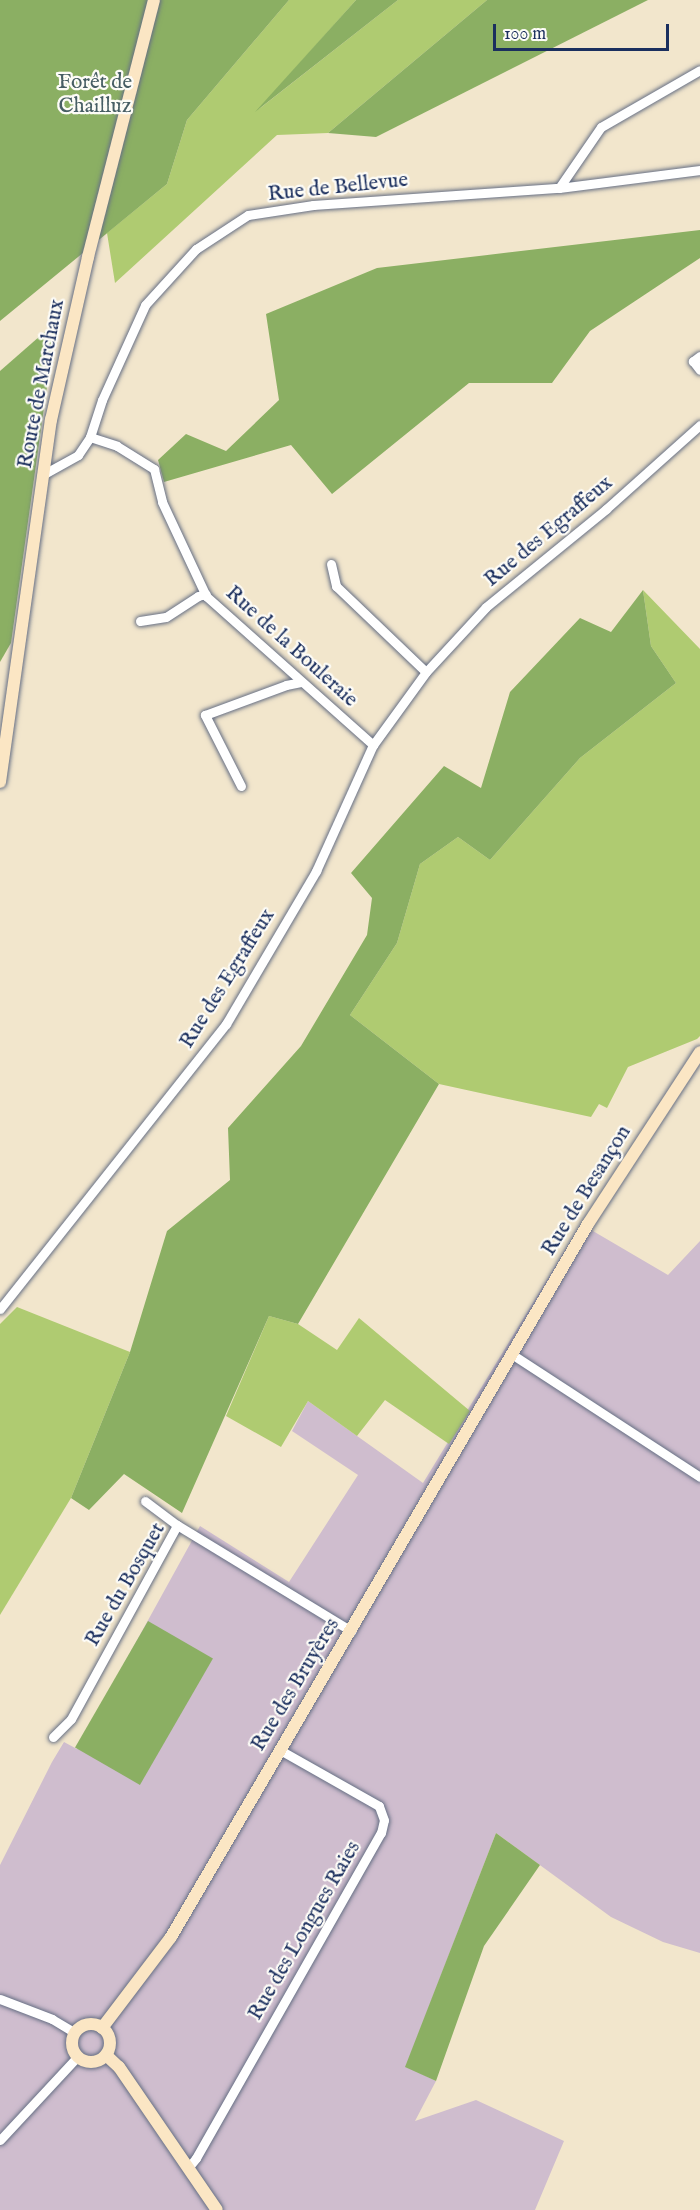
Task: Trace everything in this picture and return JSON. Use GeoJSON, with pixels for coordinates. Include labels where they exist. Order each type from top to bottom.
{"type":"FeatureCollection","features":[{"type":"Feature","properties":{"kind":"street","name":"Route de Marchaux"},"geometry":{"type":"LineString","coordinates":[[0,782],[51,420],[63,363],[154,0]]}},
{"type":"Feature","properties":{"kind":"street"},"geometry":{"type":"LineString","coordinates":[[559,188],[601,127],[700,70]]}},
{"type":"Feature","properties":{"kind":"street","name":"Rue de Bellevue"},"geometry":{"type":"LineString","coordinates":[[44,474],[78,454],[90,437],[102,400],[145,305],[196,249],[248,215],[313,205],[559,188],[700,170]]}},
{"type":"Feature","properties":{"kind":"street"},"geometry":{"type":"LineString","coordinates":[[700,356],[693,361],[700,370]]}},
{"type":"Feature","properties":{"kind":"street","name":"Rue des Egraffeux"},"geometry":{"type":"LineString","coordinates":[[0,1309],[226,1024],[316,871],[374,745],[426,672],[486,607],[606,509],[700,425]]}},
{"type":"Feature","properties":{"kind":"street","name":"Rue de la Bouleraie"},"geometry":{"type":"LineString","coordinates":[[90,437],[117,446],[154,469],[162,502],[206,594],[301,682],[374,745]]}},
{"type":"Feature","properties":{"kind":"street"},"geometry":{"type":"LineString","coordinates":[[331,564],[336,586],[426,672]]}},
{"type":"Feature","properties":{"kind":"street"},"geometry":{"type":"LineString","coordinates":[[140,621],[166,617],[198,596],[206,594]]}},
{"type":"Feature","properties":{"kind":"street"},"geometry":{"type":"LineString","coordinates":[[241,786],[205,715],[301,682]]}},
{"type":"Feature","properties":{"kind":"street","name":"Rue de Besançon"},"geometry":{"type":"LineString","coordinates":[[513,1355],[588,1224],[700,1052]]}},
{"type":"Feature","properties":{"kind":"street"},"geometry":{"type":"LineString","coordinates":[[513,1355],[700,1476]]}},
{"type":"Feature","properties":{"kind":"street","name":"Rue des Bruyères"},"geometry":{"type":"LineString","coordinates":[[102,2028],[171,1937],[513,1355]]}},
{"type":"Feature","properties":{"kind":"street"},"geometry":{"type":"LineString","coordinates":[[145,1501],[177,1525]]}},
{"type":"Feature","properties":{"kind":"street","name":"Rue du Bosquet"},"geometry":{"type":"LineString","coordinates":[[53,1737],[71,1719],[177,1525],[351,1631]]}},
{"type":"Feature","properties":{"kind":"street","name":"Rue des Longues Raies"},"geometry":{"type":"LineString","coordinates":[[188,2168],[196,2158],[375,1843],[384,1820],[378,1806],[280,1750]]}},
{"type":"Feature","properties":{"kind":"street"},"geometry":{"type":"LineString","coordinates":[[0,1999],[52,2019],[75,2033]]}},
{"type":"Feature","properties":{"kind":"street"},"geometry":{"type":"LineString","coordinates":[[91,2024],[102,2028],[110,2043],[106,2055],[95,2061],[88,2061],[78,2056],[73,2047],[75,2033],[91,2024]]}},
{"type":"Feature","properties":{"kind":"street"},"geometry":{"type":"LineString","coordinates":[[106,2055],[118,2067],[218,2210]]}},
{"type":"Feature","properties":{"kind":"street"},"geometry":{"type":"LineString","coordinates":[[0,2140],[78,2056]]}},
{"type":"Feature","properties":{"kind":"shaded area"},"geometry":{"type":"Polygon","coordinates":[[[581,1224],[668,1275],[700,1241],[700,1953],[663,1942],[611,1917],[496,1833],[406,2066],[436,2081],[415,2121],[476,2100],[564,2141],[535,2210],[0,2210],[0,1865],[52,1762],[64,1742],[77,1749],[200,1526],[289,1582],[358,1475],[292,1431],[308,1401],[423,1483],[581,1224]]]}},
{"type":"Feature","properties":{"kind":"green space","name":"Forêt de Chailluz"},"geometry":{"type":"Polygon","coordinates":[[[0,0],[289,0],[187,120],[167,184],[0,321],[0,0]]]}},
{"type":"Feature","properties":{"kind":"green space"},"geometry":{"type":"Polygon","coordinates":[[[289,0],[356,0],[259,109],[398,0],[487,0],[328,133],[277,135],[115,283],[107,233],[167,184],[187,120],[289,0]]]}},
{"type":"Feature","properties":{"kind":"green space"},"geometry":{"type":"Polygon","coordinates":[[[356,0],[398,0],[255,112],[356,0]]]}},
{"type":"Feature","properties":{"kind":"green space"},"geometry":{"type":"Polygon","coordinates":[[[487,0],[648,0],[376,137],[328,133],[487,0]]]}},
{"type":"Feature","properties":{"kind":"green space"},"geometry":{"type":"Polygon","coordinates":[[[700,230],[700,258],[590,331],[552,383],[469,383],[332,494],[291,445],[164,482],[158,460],[186,434],[226,451],[279,400],[266,314],[377,268],[700,230]]]}},
{"type":"Feature","properties":{"kind":"green space"},"geometry":{"type":"Polygon","coordinates":[[[56,322],[11,643],[0,662],[0,371],[56,322]]]}},
{"type":"Feature","properties":{"kind":"green space"},"geometry":{"type":"Polygon","coordinates":[[[643,590],[700,649],[700,1036],[628,1067],[607,1108],[599,1104],[591,1117],[439,1084],[350,1015],[397,943],[420,864],[458,837],[490,860],[580,758],[676,683],[651,646],[643,590]]]}},
{"type":"Feature","properties":{"kind":"green space"},"geometry":{"type":"Polygon","coordinates":[[[643,590],[651,646],[676,683],[580,758],[490,860],[458,837],[420,864],[397,943],[350,1015],[439,1084],[298,1324],[269,1316],[182,1513],[124,1474],[89,1510],[71,1498],[130,1352],[167,1231],[230,1180],[228,1128],[301,1046],[367,935],[372,898],[351,873],[444,766],[481,788],[510,692],[580,618],[611,632],[643,590]]]}},
{"type":"Feature","properties":{"kind":"green space"},"geometry":{"type":"Polygon","coordinates":[[[17,1307],[130,1352],[71,1498],[0,1615],[0,1324],[17,1307]]]}},
{"type":"Feature","properties":{"kind":"green space"},"geometry":{"type":"Polygon","coordinates":[[[269,1316],[298,1324],[337,1350],[359,1318],[470,1411],[449,1444],[385,1400],[357,1436],[308,1401],[281,1447],[226,1416],[269,1316]]]}},
{"type":"Feature","properties":{"kind":"green space"},"geometry":{"type":"Polygon","coordinates":[[[148,1621],[213,1658],[140,1785],[75,1747],[148,1621]]]}},
{"type":"Feature","properties":{"kind":"green space"},"geometry":{"type":"Polygon","coordinates":[[[496,1833],[540,1865],[484,1946],[436,2081],[405,2067],[496,1833]]]}}]}
